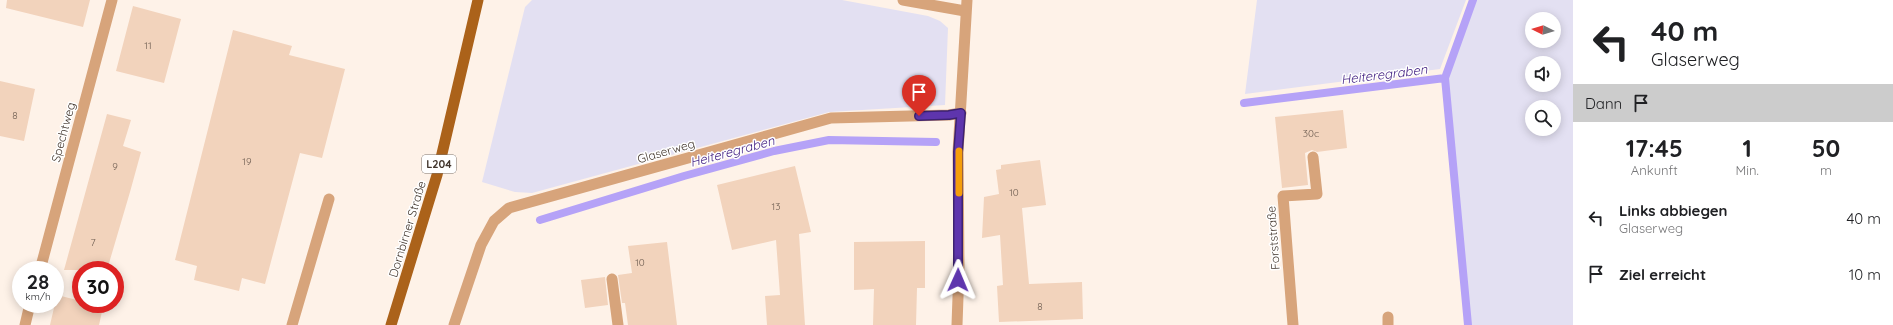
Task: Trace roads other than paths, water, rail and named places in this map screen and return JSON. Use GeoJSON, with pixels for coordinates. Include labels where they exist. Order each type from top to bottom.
{"type":"FeatureCollection","features":[{"type":"Feature","properties":{"kind":"main road","name":"Dornbirner Straße"},"geometry":{"type":"LineString","coordinates":[[391,325],[437,175],[478,0]]}},
{"type":"Feature","properties":{"kind":"street","name":"Spechtweg"},"geometry":{"type":"LineString","coordinates":[[42,261],[112,0]]}},
{"type":"Feature","properties":{"kind":"street"},"geometry":{"type":"LineString","coordinates":[[903,0],[966,11]]}},
{"type":"Feature","properties":{"kind":"street"},"geometry":{"type":"LineString","coordinates":[[957,325],[959,269],[958,152],[967,0]]}},
{"type":"Feature","properties":{"kind":"street","name":"Glaserweg"},"geometry":{"type":"LineString","coordinates":[[454,325],[481,244],[494,221],[509,208],[831,118],[949,115],[961,113]]}},
{"type":"Feature","properties":{"kind":"street","name":"Forststraße"},"geometry":{"type":"LineString","coordinates":[[1293,325],[1282,196],[1317,194],[1313,157]]}},
{"type":"Feature","properties":{"kind":"street"},"geometry":{"type":"LineString","coordinates":[[292,325],[329,199]]}},
{"type":"Feature","properties":{"kind":"street"},"geometry":{"type":"LineString","coordinates":[[612,279],[618,325]]}},
{"type":"Feature","properties":{"kind":"street"},"geometry":{"type":"LineString","coordinates":[[25,325],[28,313]]}},
{"type":"Feature","properties":{"kind":"waterway","name":"Heiteregraben"},"geometry":{"type":"LineString","coordinates":[[1244,103],[1445,78],[1473,0]]}},
{"type":"Feature","properties":{"kind":"waterway"},"geometry":{"type":"LineString","coordinates":[[1445,78],[1468,325]]}},
{"type":"Feature","properties":{"kind":"waterway","name":"Heiteregraben"},"geometry":{"type":"LineString","coordinates":[[540,220],[684,176],[774,151],[829,140],[936,142]]}}]}
